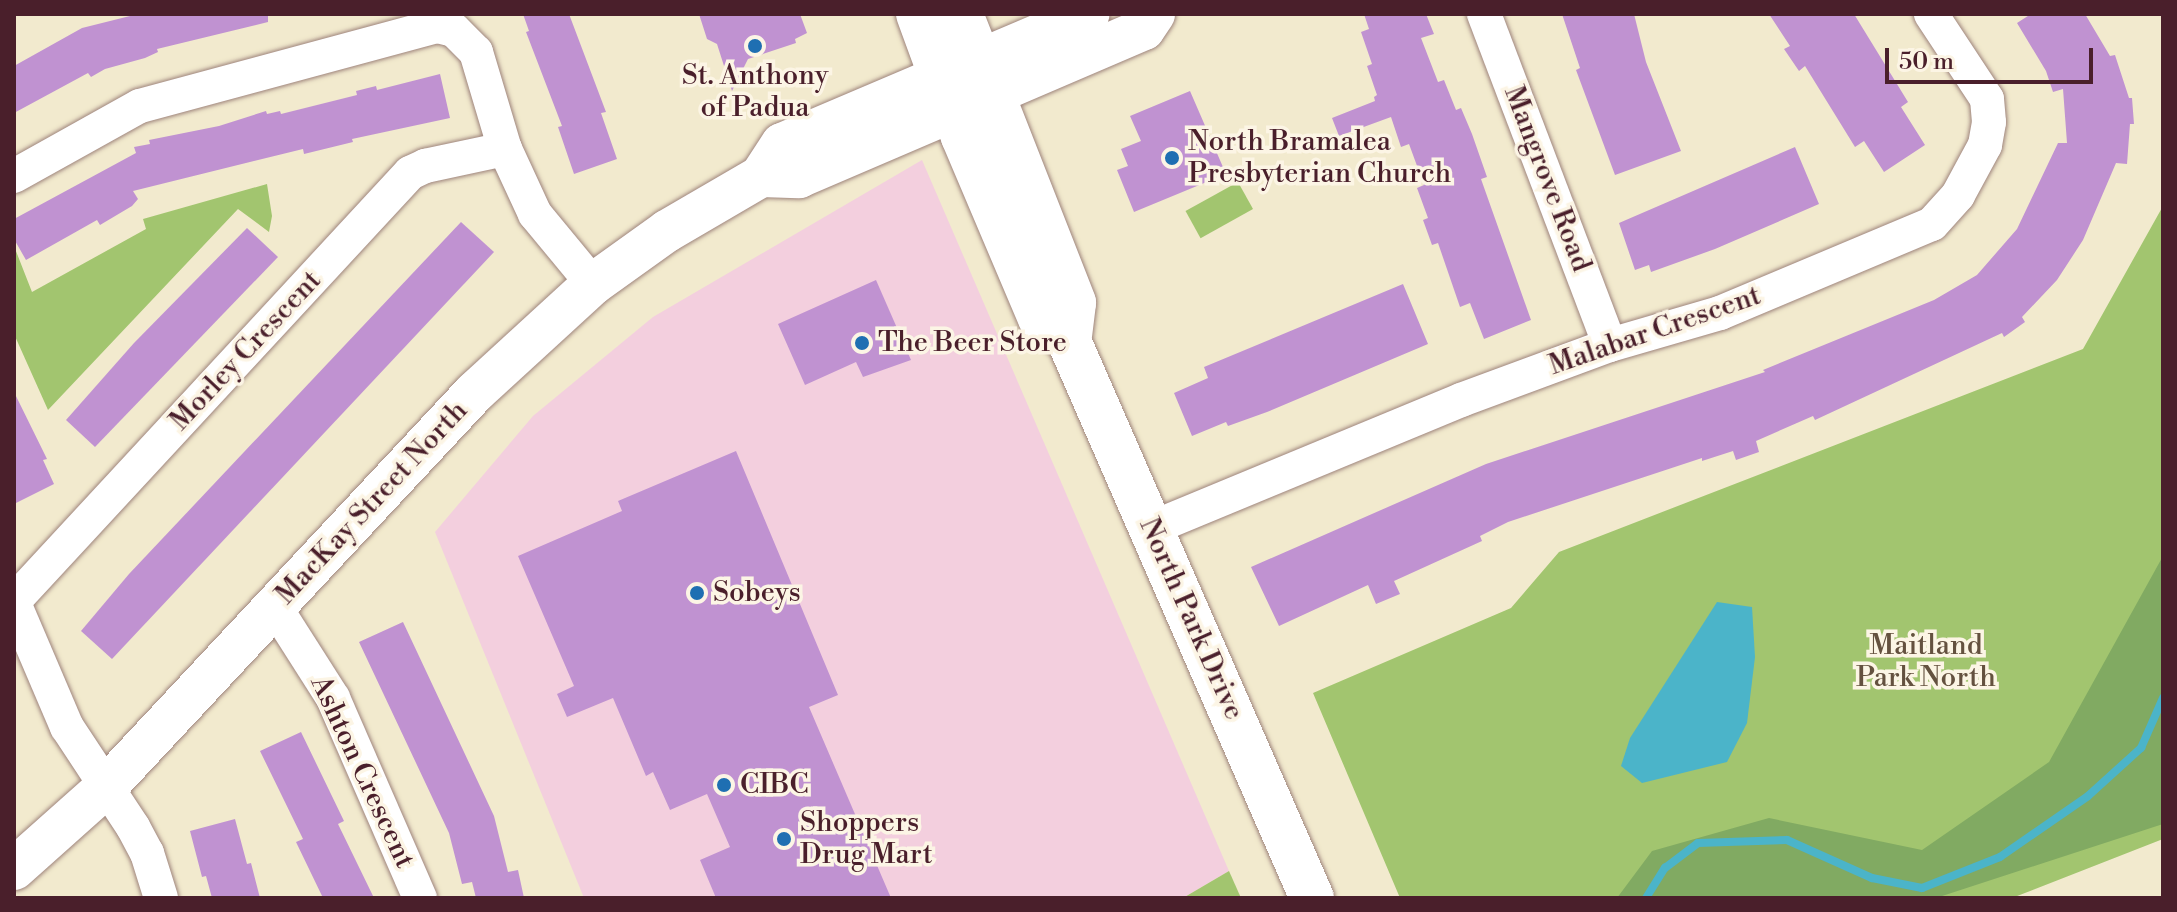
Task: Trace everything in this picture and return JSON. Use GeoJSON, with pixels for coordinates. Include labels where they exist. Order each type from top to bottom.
{"type":"FeatureCollection","features":[{"type":"Feature","properties":{"kind":"main road","name":"North Park Drive"},"geometry":{"type":"LineString","coordinates":[[918,14],[965,86]]}},
{"type":"Feature","properties":{"kind":"main road","name":"North Park Drive"},"geometry":{"type":"LineString","coordinates":[[961,14],[965,86],[1040,318],[1069,341],[1312,898]]}},
{"type":"Feature","properties":{"kind":"street"},"geometry":{"type":"LineString","coordinates":[[965,86],[1089,14]]}},
{"type":"Feature","properties":{"kind":"street"},"geometry":{"type":"LineString","coordinates":[[965,86],[1144,29],[1154,14]]}},
{"type":"Feature","properties":{"kind":"street","name":"Mangrove Road"},"geometry":{"type":"LineString","coordinates":[[1484,14],[1610,345]]}},
{"type":"Feature","properties":{"kind":"street","name":"Malabar Crescent"},"geometry":{"type":"LineString","coordinates":[[1152,528],[1461,400],[1610,345],[1720,313],[1932,224],[1958,195],[1985,145],[1989,122],[1987,99],[1931,14]]}},
{"type":"Feature","properties":{"kind":"street"},"geometry":{"type":"LineString","coordinates":[[14,176],[140,106],[437,26],[454,30],[476,52],[505,149],[535,214],[593,284]]}},
{"type":"Feature","properties":{"kind":"street","name":"MacKay Street North"},"geometry":{"type":"LineString","coordinates":[[14,869],[106,787],[475,392],[526,342],[593,284],[667,231],[761,176],[782,144],[965,86]]}},
{"type":"Feature","properties":{"kind":"street","name":"Morley Crescent"},"geometry":{"type":"LineString","coordinates":[[106,787],[67,727],[14,602],[410,173],[425,166],[505,149]]}},
{"type":"Feature","properties":{"kind":"street","name":"Ashton Crescent"},"geometry":{"type":"LineString","coordinates":[[275,607],[333,698],[420,898]]}},
{"type":"Feature","properties":{"kind":"street"},"geometry":{"type":"LineString","coordinates":[[106,787],[147,853],[161,898]]}},
{"type":"Feature","properties":{"kind":"shaded area"},"geometry":{"type":"Polygon","coordinates":[[[922,160],[1229,871],[1183,898],[584,898],[435,532],[533,416],[653,317],[922,160]]]}},
{"type":"Feature","properties":{"kind":"green space"},"geometry":{"type":"Polygon","coordinates":[[[1238,182],[1253,209],[1201,238],[1186,211],[1238,182]]]}},
{"type":"Feature","properties":{"kind":"green space"},"geometry":{"type":"Polygon","coordinates":[[[267,184],[272,216],[269,232],[238,209],[48,410],[14,334],[14,246],[32,292],[146,229],[143,219],[267,184]]]}},
{"type":"Feature","properties":{"kind":"green space","name":"Maitland Park North"},"geometry":{"type":"Polygon","coordinates":[[[2163,206],[2163,839],[2012,898],[1400,898],[1313,693],[1511,608],[1559,552],[2083,349],[2163,206]]]}},
{"type":"Feature","properties":{"kind":"green space"},"geometry":{"type":"Polygon","coordinates":[[[2163,556],[2163,824],[1936,898],[1617,898],[1652,851],[1769,818],[1922,850],[2049,762],[2163,556]]]}},
{"type":"Feature","properties":{"kind":"green space"},"geometry":{"type":"Polygon","coordinates":[[[1229,871],[1241,898],[1183,898],[1229,871]]]}},
{"type":"Feature","properties":{"kind":"water"},"geometry":{"type":"Polygon","coordinates":[[[1717,602],[1752,607],[1755,657],[1747,723],[1727,762],[1642,783],[1621,766],[1630,738],[1717,602]]]}},
{"type":"Feature","properties":{"kind":"building"},"geometry":{"type":"Polygon","coordinates":[[[138,14],[268,14],[268,22],[157,49],[158,52],[145,58],[105,69],[91,77],[88,73],[14,113],[14,66],[82,28],[138,14]]]}},
{"type":"Feature","properties":{"kind":"building"},"geometry":{"type":"Polygon","coordinates":[[[523,14],[569,14],[606,112],[601,113],[617,159],[574,174],[558,127],[562,126],[526,32],[529,31],[523,14]]]}},
{"type":"Feature","properties":{"kind":"building","name":"St. Anthony of Padua"},"geometry":{"type":"Polygon","coordinates":[[[699,14],[800,14],[807,33],[795,39],[796,43],[748,59],[732,91],[717,44],[707,39],[699,14]]]}},
{"type":"Feature","properties":{"kind":"building"},"geometry":{"type":"Polygon","coordinates":[[[1364,14],[1426,14],[1434,34],[1421,38],[1438,82],[1444,80],[1456,110],[1461,108],[1472,134],[1487,177],[1481,179],[1531,320],[1484,339],[1470,303],[1460,307],[1438,243],[1432,245],[1423,220],[1428,218],[1417,188],[1424,185],[1409,144],[1401,147],[1391,117],[1339,136],[1332,118],[1375,101],[1377,95],[1367,66],[1372,64],[1361,32],[1369,29],[1364,14]]]}},
{"type":"Feature","properties":{"kind":"building"},"geometry":{"type":"Polygon","coordinates":[[[1562,14],[1634,14],[1646,62],[1681,151],[1615,175],[1576,70],[1580,68],[1562,14]]]}},
{"type":"Feature","properties":{"kind":"building"},"geometry":{"type":"Polygon","coordinates":[[[1769,14],[1854,14],[1908,102],[1901,107],[1925,145],[1884,172],[1864,141],[1855,147],[1805,66],[1799,71],[1784,49],[1790,46],[1769,14]]]}},
{"type":"Feature","properties":{"kind":"building"},"geometry":{"type":"Polygon","coordinates":[[[2031,14],[2085,14],[2110,56],[2115,55],[2129,98],[2132,98],[2134,124],[2130,124],[2127,164],[2116,163],[2083,240],[2057,280],[2022,317],[2025,322],[2004,337],[2002,333],[1815,420],[1813,416],[1756,441],[1759,452],[1736,460],[1733,451],[1702,461],[1702,458],[1508,522],[1480,536],[1482,541],[1394,581],[1400,594],[1376,604],[1368,585],[1279,626],[1251,567],[1486,464],[1765,372],[1763,370],[1934,300],[1977,275],[2017,229],[2058,143],[2067,143],[2063,89],[2053,92],[2046,71],[2017,23],[2031,14]]]}},
{"type":"Feature","properties":{"kind":"building"},"geometry":{"type":"Polygon","coordinates":[[[440,74],[450,118],[352,139],[353,142],[304,154],[303,149],[133,191],[138,199],[132,206],[100,225],[97,220],[26,260],[14,239],[14,219],[136,153],[134,147],[150,144],[149,140],[219,126],[266,111],[267,114],[280,111],[281,114],[357,95],[356,91],[376,86],[377,90],[440,74]]]}},
{"type":"Feature","properties":{"kind":"building","name":"North Bramalea Presbyterian Church"},"geometry":{"type":"Polygon","coordinates":[[[1190,91],[1226,174],[1134,212],[1117,170],[1128,166],[1121,149],[1141,141],[1130,116],[1190,91]]]}},
{"type":"Feature","properties":{"kind":"building"},"geometry":{"type":"Polygon","coordinates":[[[1795,147],[1819,204],[1715,249],[1651,272],[1649,265],[1635,270],[1619,223],[1795,147]]]}},
{"type":"Feature","properties":{"kind":"building"},"geometry":{"type":"Polygon","coordinates":[[[461,222],[494,252],[112,659],[81,631],[129,574],[461,222]]]}},
{"type":"Feature","properties":{"kind":"building"},"geometry":{"type":"Polygon","coordinates":[[[247,228],[278,257],[95,447],[66,420],[134,343],[247,228]]]}},
{"type":"Feature","properties":{"kind":"building"},"geometry":{"type":"Polygon","coordinates":[[[876,280],[911,360],[863,377],[856,362],[805,385],[778,324],[876,280]]]}},
{"type":"Feature","properties":{"kind":"building"},"geometry":{"type":"Polygon","coordinates":[[[1403,284],[1428,344],[1267,412],[1228,426],[1226,422],[1192,436],[1174,393],[1208,378],[1204,367],[1403,284]]]}},
{"type":"Feature","properties":{"kind":"building"},"geometry":{"type":"Polygon","coordinates":[[[14,392],[47,459],[43,460],[54,484],[14,504],[14,392]]]}},
{"type":"Feature","properties":{"kind":"building"},"geometry":{"type":"Polygon","coordinates":[[[736,451],[838,695],[809,707],[891,898],[716,898],[700,860],[730,847],[707,794],[670,810],[653,772],[646,776],[613,698],[567,717],[557,694],[574,686],[518,556],[622,511],[618,501],[736,451]]]}},
{"type":"Feature","properties":{"kind":"building"},"geometry":{"type":"Polygon","coordinates":[[[403,622],[494,816],[508,872],[518,870],[524,898],[476,898],[472,882],[462,884],[449,833],[359,642],[403,622]]]}},
{"type":"Feature","properties":{"kind":"building"},"geometry":{"type":"Polygon","coordinates":[[[301,732],[344,821],[338,824],[374,898],[323,898],[296,842],[303,839],[260,751],[301,732]]]}},
{"type":"Feature","properties":{"kind":"building"},"geometry":{"type":"Polygon","coordinates":[[[235,819],[260,898],[212,898],[206,876],[202,877],[190,831],[235,819]]]}},
{"type":"Feature","properties":{"kind":"waterway"},"geometry":{"type":"LineString","coordinates":[[1646,898],[1665,868],[1698,843],[1787,840],[1872,878],[1922,888],[2000,857],[2088,796],[2141,748],[2163,698]]}},
{"type":"Feature","properties":{"kind":"place","name":"St. Anthony of Padua"},"geometry":{"type":"Point","coordinates":[755,46]}},
{"type":"Feature","properties":{"kind":"place","name":"North Bramalea Presbyterian Church"},"geometry":{"type":"Point","coordinates":[1172,158]}},
{"type":"Feature","properties":{"kind":"place","name":"The Beer Store"},"geometry":{"type":"Point","coordinates":[862,343]}},
{"type":"Feature","properties":{"kind":"place","name":"Sobeys"},"geometry":{"type":"Point","coordinates":[697,593]}},
{"type":"Feature","properties":{"kind":"place","name":"CIBC"},"geometry":{"type":"Point","coordinates":[724,785]}},
{"type":"Feature","properties":{"kind":"place","name":"Shoppers Drug Mart"},"geometry":{"type":"Point","coordinates":[784,839]}}]}
